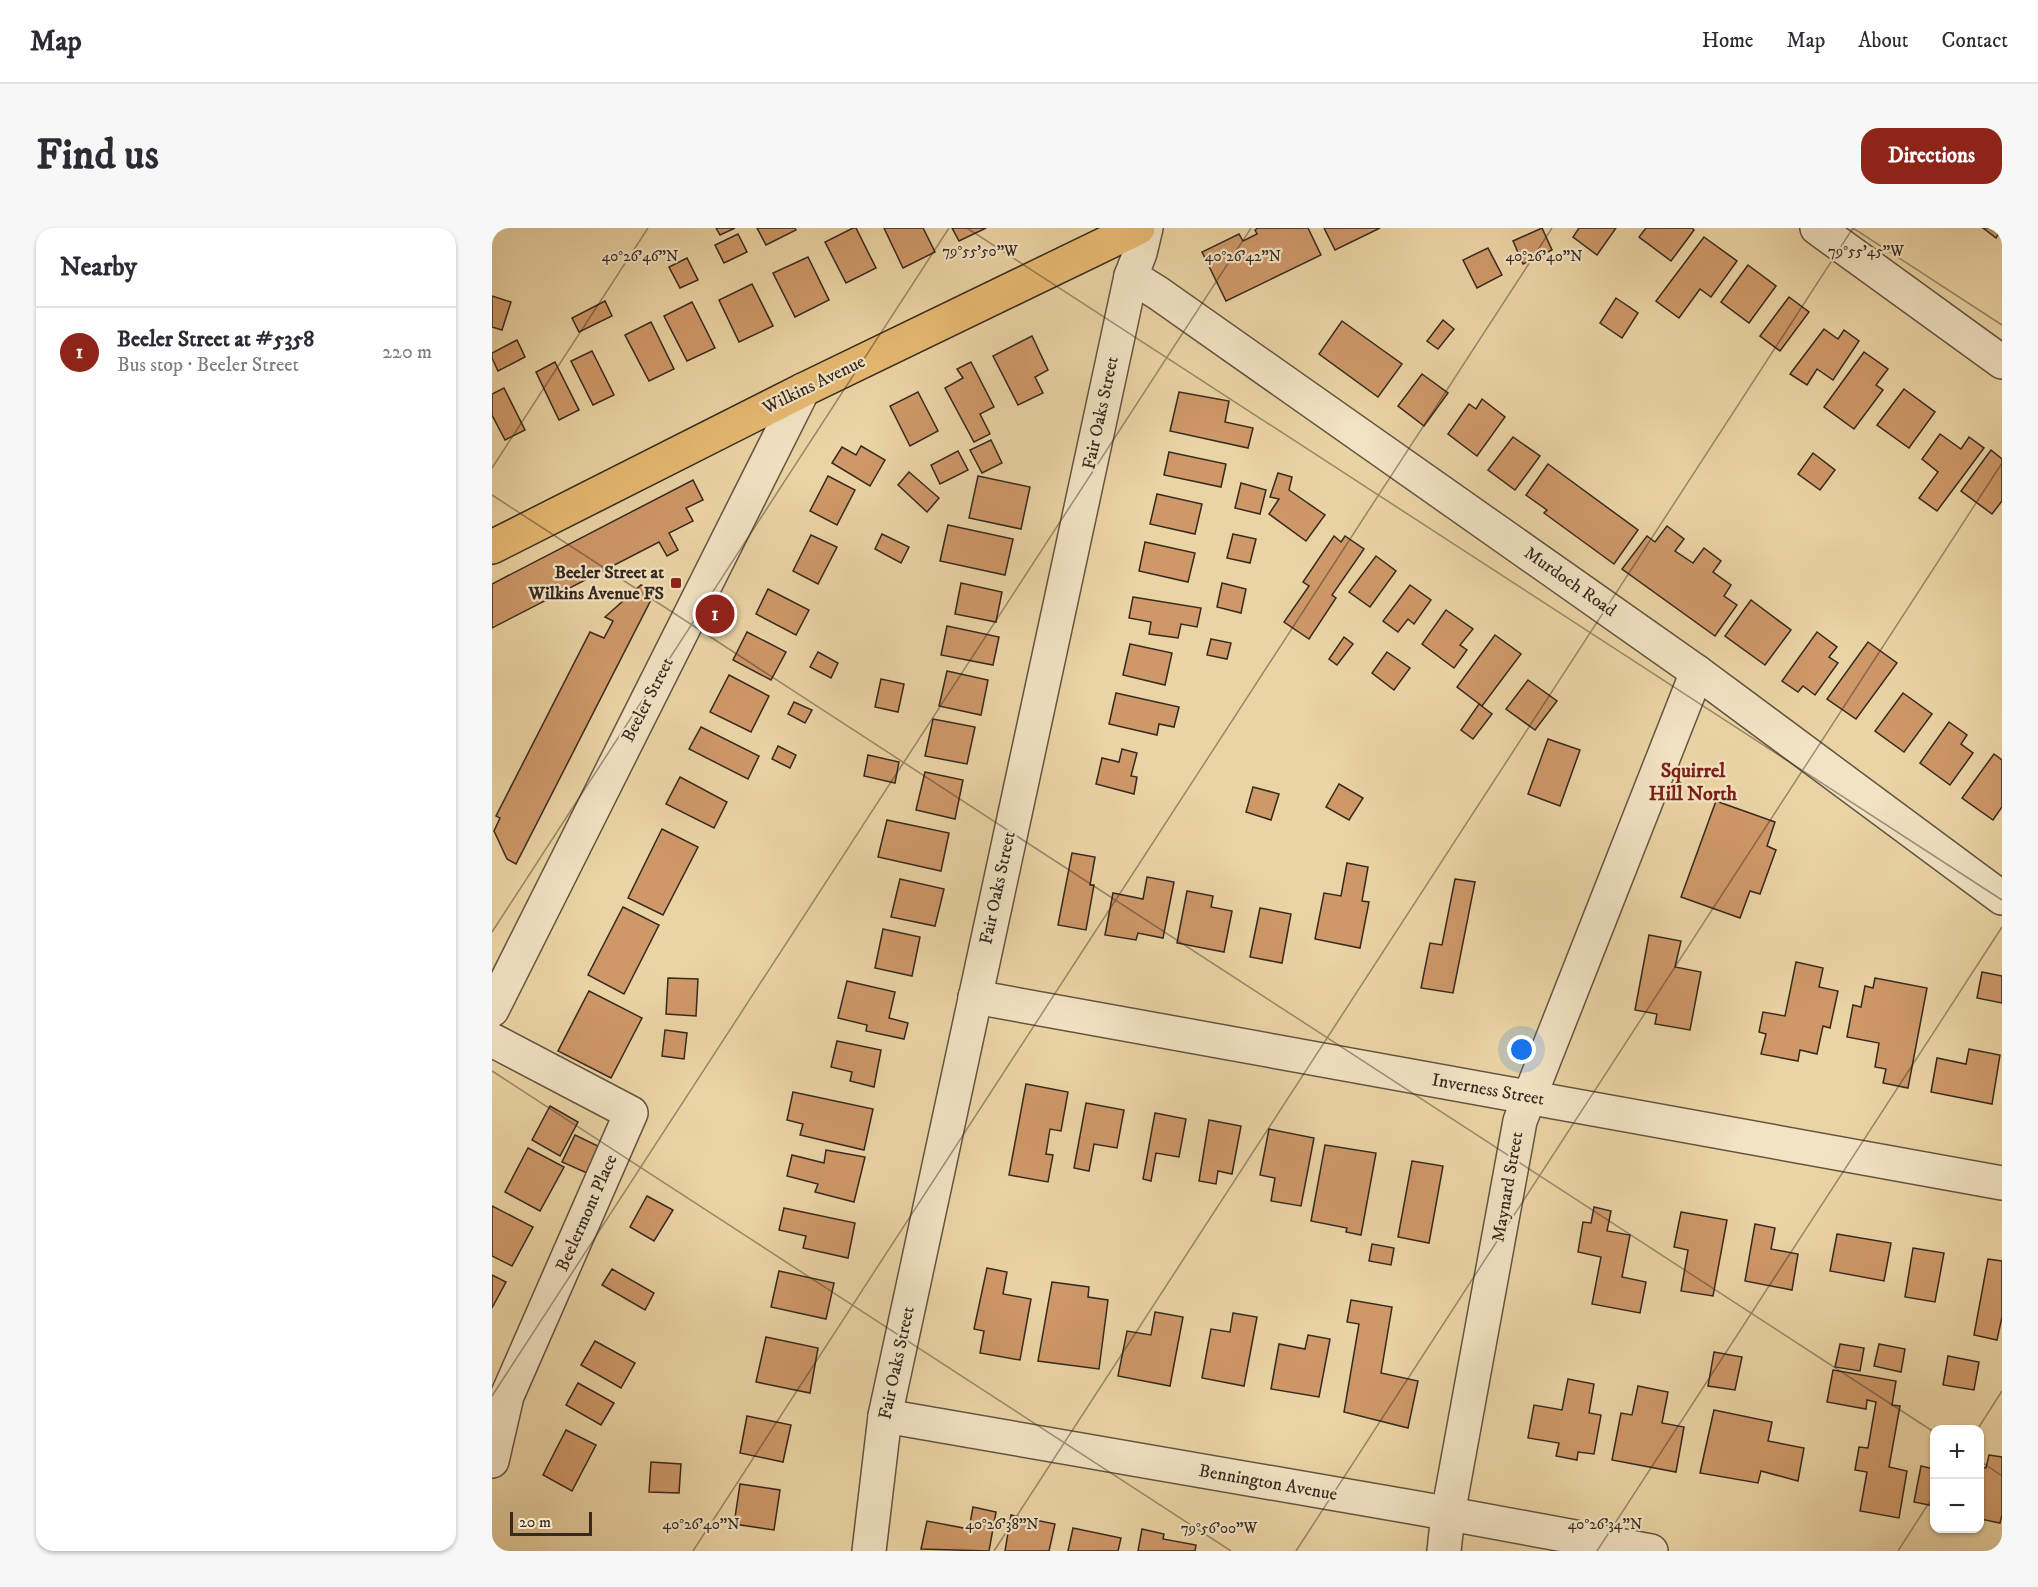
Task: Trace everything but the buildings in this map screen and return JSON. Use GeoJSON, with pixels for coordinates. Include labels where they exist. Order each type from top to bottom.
{"type":"FeatureCollection","features":[{"type":"Feature","properties":{"kind":"main road","name":"Wilkins Avenue"},"geometry":{"type":"LineString","coordinates":[[492,547],[803,390],[1138,228]]}},
{"type":"Feature","properties":{"kind":"street","name":"Fair Oaks Street"},"geometry":{"type":"LineString","coordinates":[[870,1551],[885,1416],[1131,276],[1146,228]]}},
{"type":"Feature","properties":{"kind":"street"},"geometry":{"type":"LineString","coordinates":[[1817,228],[2002,362]]}},
{"type":"Feature","properties":{"kind":"street","name":"Murdoch Road"},"geometry":{"type":"LineString","coordinates":[[1131,276],[1697,672],[2002,898]]}},
{"type":"Feature","properties":{"kind":"street","name":"Beeler Street"},"geometry":{"type":"LineString","coordinates":[[492,1010],[803,390]]}},
{"type":"Feature","properties":{"kind":"street","name":"Maynard Street"},"geometry":{"type":"LineString","coordinates":[[1444,1551],[1448,1514],[1520,1121],[1697,672]]}},
{"type":"Feature","properties":{"kind":"street","name":"Inverness Street"},"geometry":{"type":"LineString","coordinates":[[975,997],[2002,1183]]}},
{"type":"Feature","properties":{"kind":"street","name":"Beelermont Place"},"geometry":{"type":"LineString","coordinates":[[492,1040],[631,1113],[507,1396],[492,1461]]}},
{"type":"Feature","properties":{"kind":"street","name":"Bennington Avenue"},"geometry":{"type":"LineString","coordinates":[[885,1416],[1651,1551]]}},
{"type":"Feature","properties":{"kind":"place","name":"Beeler Street at Wilkins Avenue FS"},"geometry":{"type":"Point","coordinates":[676,583]}},
{"type":"Feature","properties":{"kind":"place","name":"Beeler Street at #5358"},"geometry":{"type":"Point","coordinates":[715,614]}},
{"type":"Feature","properties":{"kind":"district","name":"Squirrel Hill North"},"geometry":{"type":"Point","coordinates":[1693,782]}}]}
